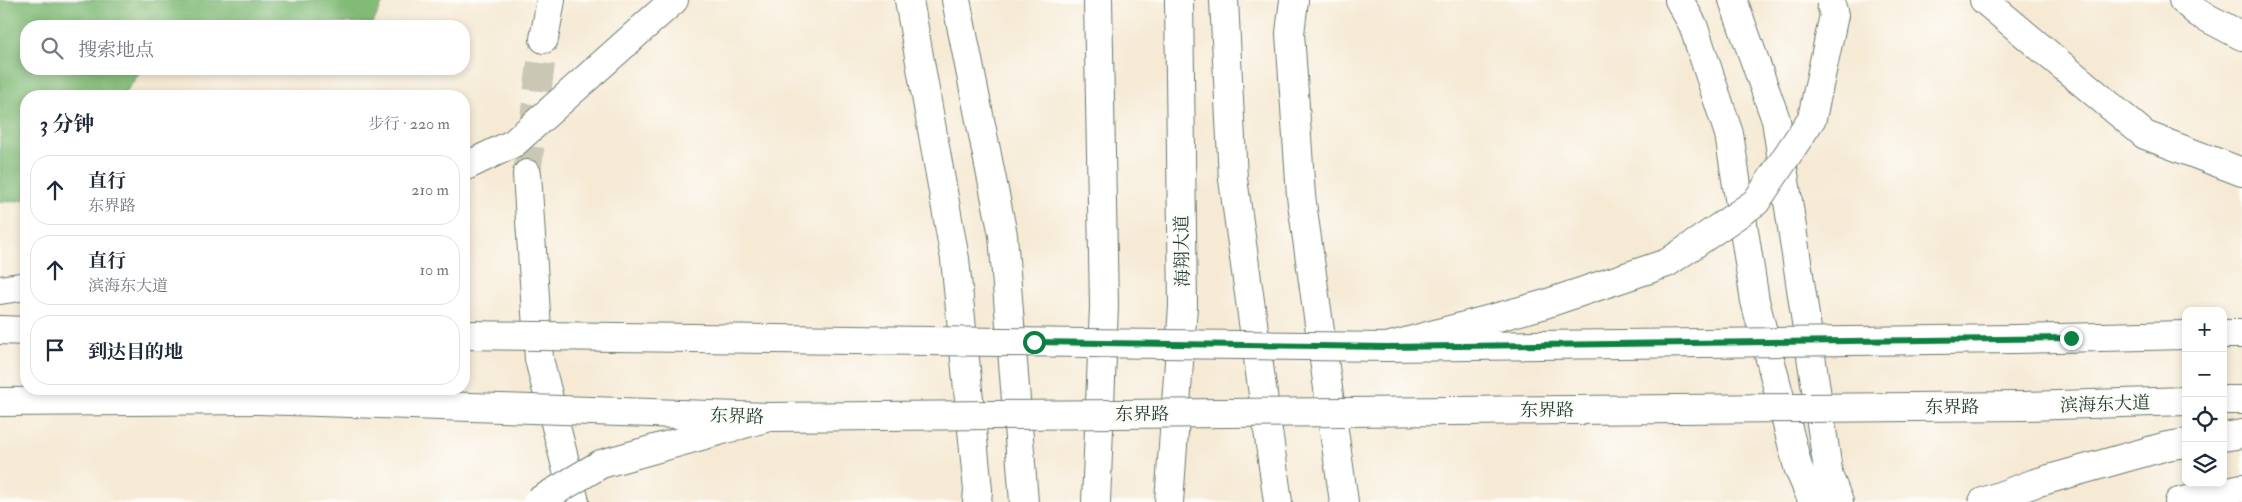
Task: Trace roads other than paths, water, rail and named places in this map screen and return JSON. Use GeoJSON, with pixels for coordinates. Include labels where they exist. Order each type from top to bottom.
{"type":"FeatureCollection","features":[{"type":"Feature","properties":{"kind":"main road"},"geometry":{"type":"LineString","coordinates":[[544,39],[550,0]]}},
{"type":"Feature","properties":{"kind":"main road"},"geometry":{"type":"LineString","coordinates":[[470,164],[514,143],[674,0]]}},
{"type":"Feature","properties":{"kind":"main road"},"geometry":{"type":"LineString","coordinates":[[909,0],[955,259],[978,490],[977,502]]}},
{"type":"Feature","properties":{"kind":"main road"},"geometry":{"type":"LineString","coordinates":[[956,0],[1003,235],[1024,502]]}},
{"type":"Feature","properties":{"kind":"main road"},"geometry":{"type":"LineString","coordinates":[[1096,502],[1104,306],[1098,0]]}},
{"type":"Feature","properties":{"kind":"main road","name":"海翔大道"},"geometry":{"type":"LineString","coordinates":[[1169,502],[1183,306],[1179,0]]}},
{"type":"Feature","properties":{"kind":"main road"},"geometry":{"type":"LineString","coordinates":[[1224,0],[1234,179],[1278,502]]}},
{"type":"Feature","properties":{"kind":"main road"},"geometry":{"type":"LineString","coordinates":[[1294,0],[1290,33],[1301,196],[1344,502]]}},
{"type":"Feature","properties":{"kind":"main road"},"geometry":{"type":"LineString","coordinates":[[1679,0],[1693,25],[1729,134],[1755,301],[1798,468],[1813,502]]}},
{"type":"Feature","properties":{"kind":"main road"},"geometry":{"type":"LineString","coordinates":[[1733,0],[1776,120],[1829,477],[1839,502]]}},
{"type":"Feature","properties":{"kind":"main road"},"geometry":{"type":"LineString","coordinates":[[1387,347],[1542,305],[1667,263],[1756,202],[1812,118],[1834,15],[1830,0]]}},
{"type":"Feature","properties":{"kind":"main road"},"geometry":{"type":"LineString","coordinates":[[1984,0],[2145,135],[2242,172]]}},
{"type":"Feature","properties":{"kind":"main road"},"geometry":{"type":"LineString","coordinates":[[2183,0],[2198,13],[2242,36]]}},
{"type":"Feature","properties":{"kind":"main road"},"geometry":{"type":"LineString","coordinates":[[527,174],[539,359],[575,502]]}},
{"type":"Feature","properties":{"kind":"main road"},"geometry":{"type":"LineString","coordinates":[[0,290],[20,287]]}},
{"type":"Feature","properties":{"kind":"main road"},"geometry":{"type":"LineString","coordinates":[[0,330],[20,331]]}},
{"type":"Feature","properties":{"kind":"main road"},"geometry":{"type":"LineString","coordinates":[[2227,334],[2242,334]]}},
{"type":"Feature","properties":{"kind":"main road"},"geometry":{"type":"LineString","coordinates":[[470,335],[1387,347],[2182,335]]}},
{"type":"Feature","properties":{"kind":"main road","name":"东界路"},"geometry":{"type":"LineString","coordinates":[[0,402],[259,400],[769,417],[2024,406]]}},
{"type":"Feature","properties":{"kind":"main road"},"geometry":{"type":"LineString","coordinates":[[2227,400],[2242,400]]}},
{"type":"Feature","properties":{"kind":"main road","name":"滨海东大道"},"geometry":{"type":"LineString","coordinates":[[2024,406],[2182,401]]}},
{"type":"Feature","properties":{"kind":"main road"},"geometry":{"type":"LineString","coordinates":[[537,502],[601,464],[769,417]]}},
{"type":"Feature","properties":{"kind":"main road"},"geometry":{"type":"LineString","coordinates":[[2227,436],[2242,434]]}},
{"type":"Feature","properties":{"kind":"main road"},"geometry":{"type":"LineString","coordinates":[[1983,502],[2035,483],[2167,446],[2182,444]]}},
{"type":"Feature","properties":{"kind":"main road"},"geometry":{"type":"LineString","coordinates":[[2179,502],[2242,488]]}},
{"type":"Feature","properties":{"kind":"tunnel"},"geometry":{"type":"LineString","coordinates":[[527,174],[544,39]]}}]}
